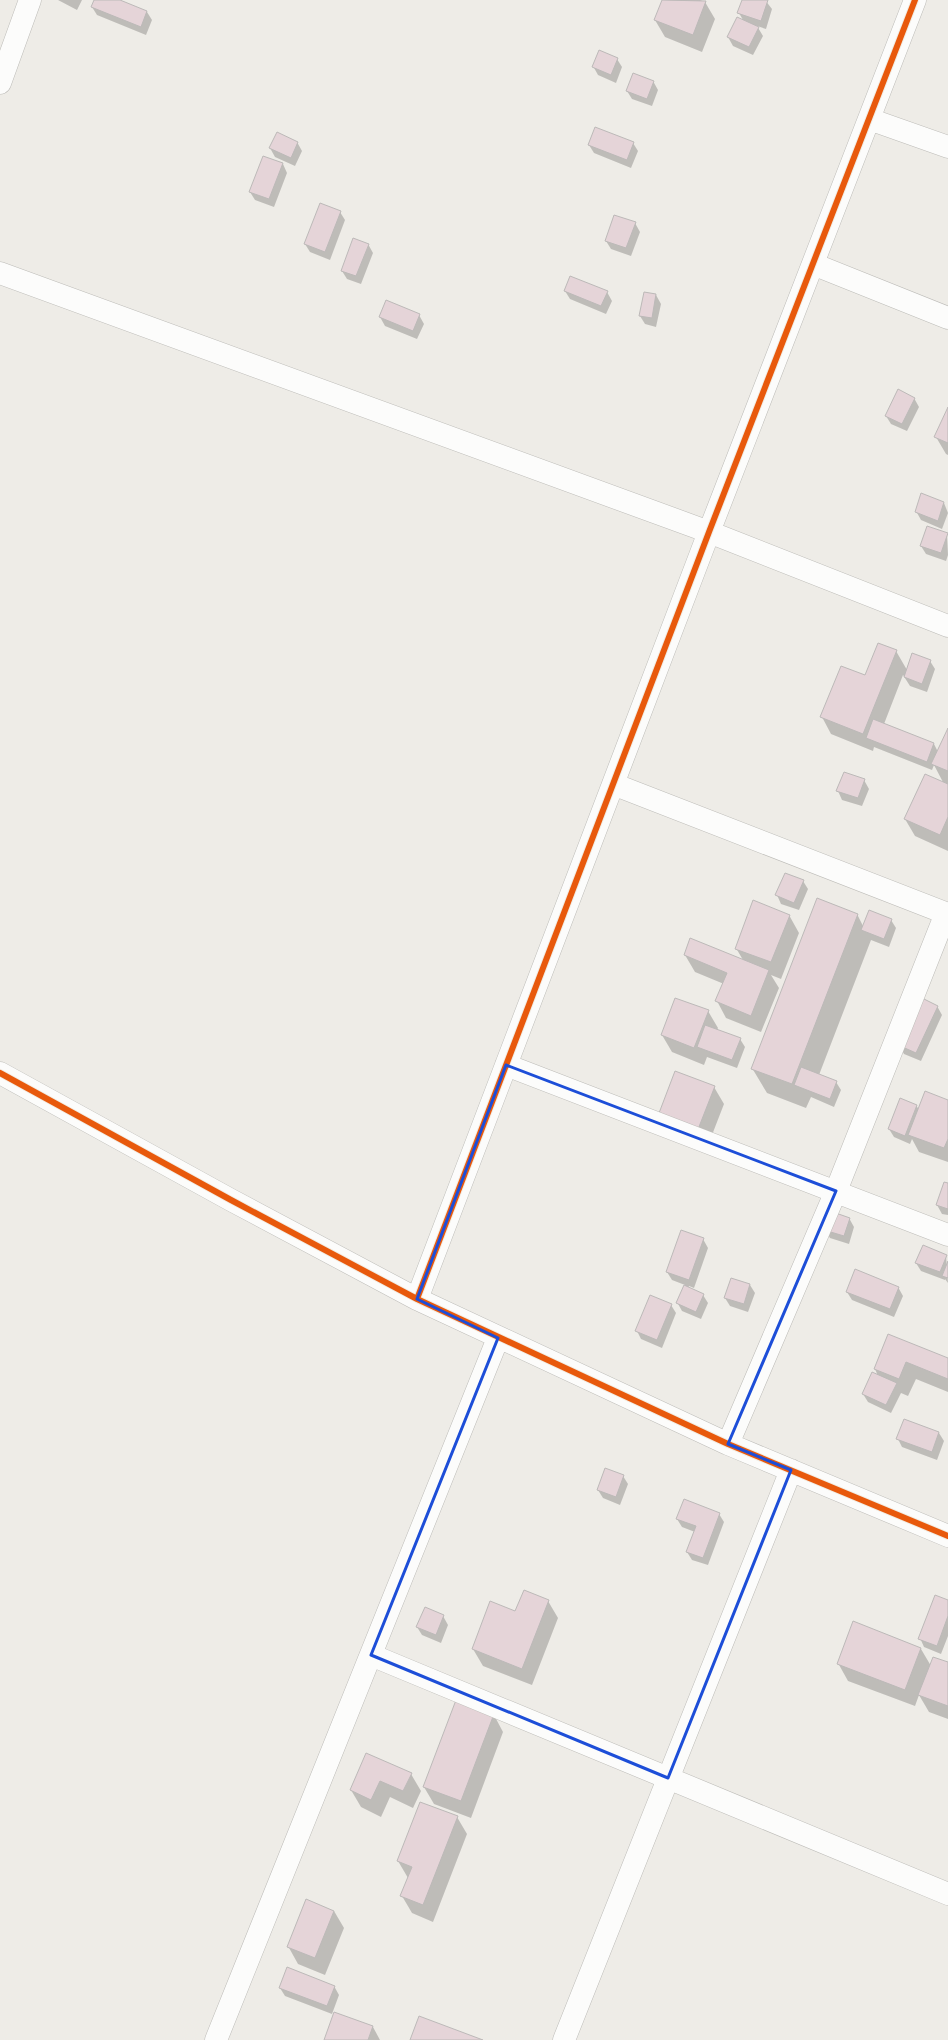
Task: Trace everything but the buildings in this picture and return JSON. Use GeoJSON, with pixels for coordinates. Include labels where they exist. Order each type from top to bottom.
{"type":"FeatureCollection","features":[{"type":"Feature","properties":{"kind":"street"},"geometry":{"type":"LineString","coordinates":[[0,83],[30,0]]}},
{"type":"Feature","properties":{"kind":"street"},"geometry":{"type":"LineString","coordinates":[[417,1299],[708,532],[915,0]]}},
{"type":"Feature","properties":{"kind":"street"},"geometry":{"type":"LineString","coordinates":[[869,119],[948,147]]}},
{"type":"Feature","properties":{"kind":"street"},"geometry":{"type":"LineString","coordinates":[[813,264],[948,318]]}},
{"type":"Feature","properties":{"kind":"street"},"geometry":{"type":"LineString","coordinates":[[0,273],[708,532],[948,626]]}},
{"type":"Feature","properties":{"kind":"street"},"geometry":{"type":"LineString","coordinates":[[613,784],[947,913],[836,1192],[728,1444]]}},
{"type":"Feature","properties":{"kind":"street"},"geometry":{"type":"LineString","coordinates":[[506,1065],[948,1235]]}},
{"type":"Feature","properties":{"kind":"street"},"geometry":{"type":"LineString","coordinates":[[0,1073],[231,1200],[417,1299],[728,1444],[948,1536]]}},
{"type":"Feature","properties":{"kind":"street"},"geometry":{"type":"LineString","coordinates":[[216,2040],[498,1338]]}},
{"type":"Feature","properties":{"kind":"street"},"geometry":{"type":"LineString","coordinates":[[564,2040],[791,1470]]}},
{"type":"Feature","properties":{"kind":"street"},"geometry":{"type":"LineString","coordinates":[[371,1655],[948,1894]]}},
{"type":"Feature","properties":{"kind":"highlighted area"},"geometry":{"type":"Polygon","coordinates":[[[506,1065],[836,1191],[728,1444],[791,1470],[668,1778],[371,1655],[498,1338],[417,1299],[506,1065]]]}},
{"type":"Feature","properties":{"kind":"cycle path"},"geometry":{"type":"LineString","coordinates":[[417,1299],[709,532],[915,0]]}},
{"type":"Feature","properties":{"kind":"cycle path"},"geometry":{"type":"LineString","coordinates":[[0,1073],[231,1200],[417,1299],[728,1444],[948,1536]]}}]}
